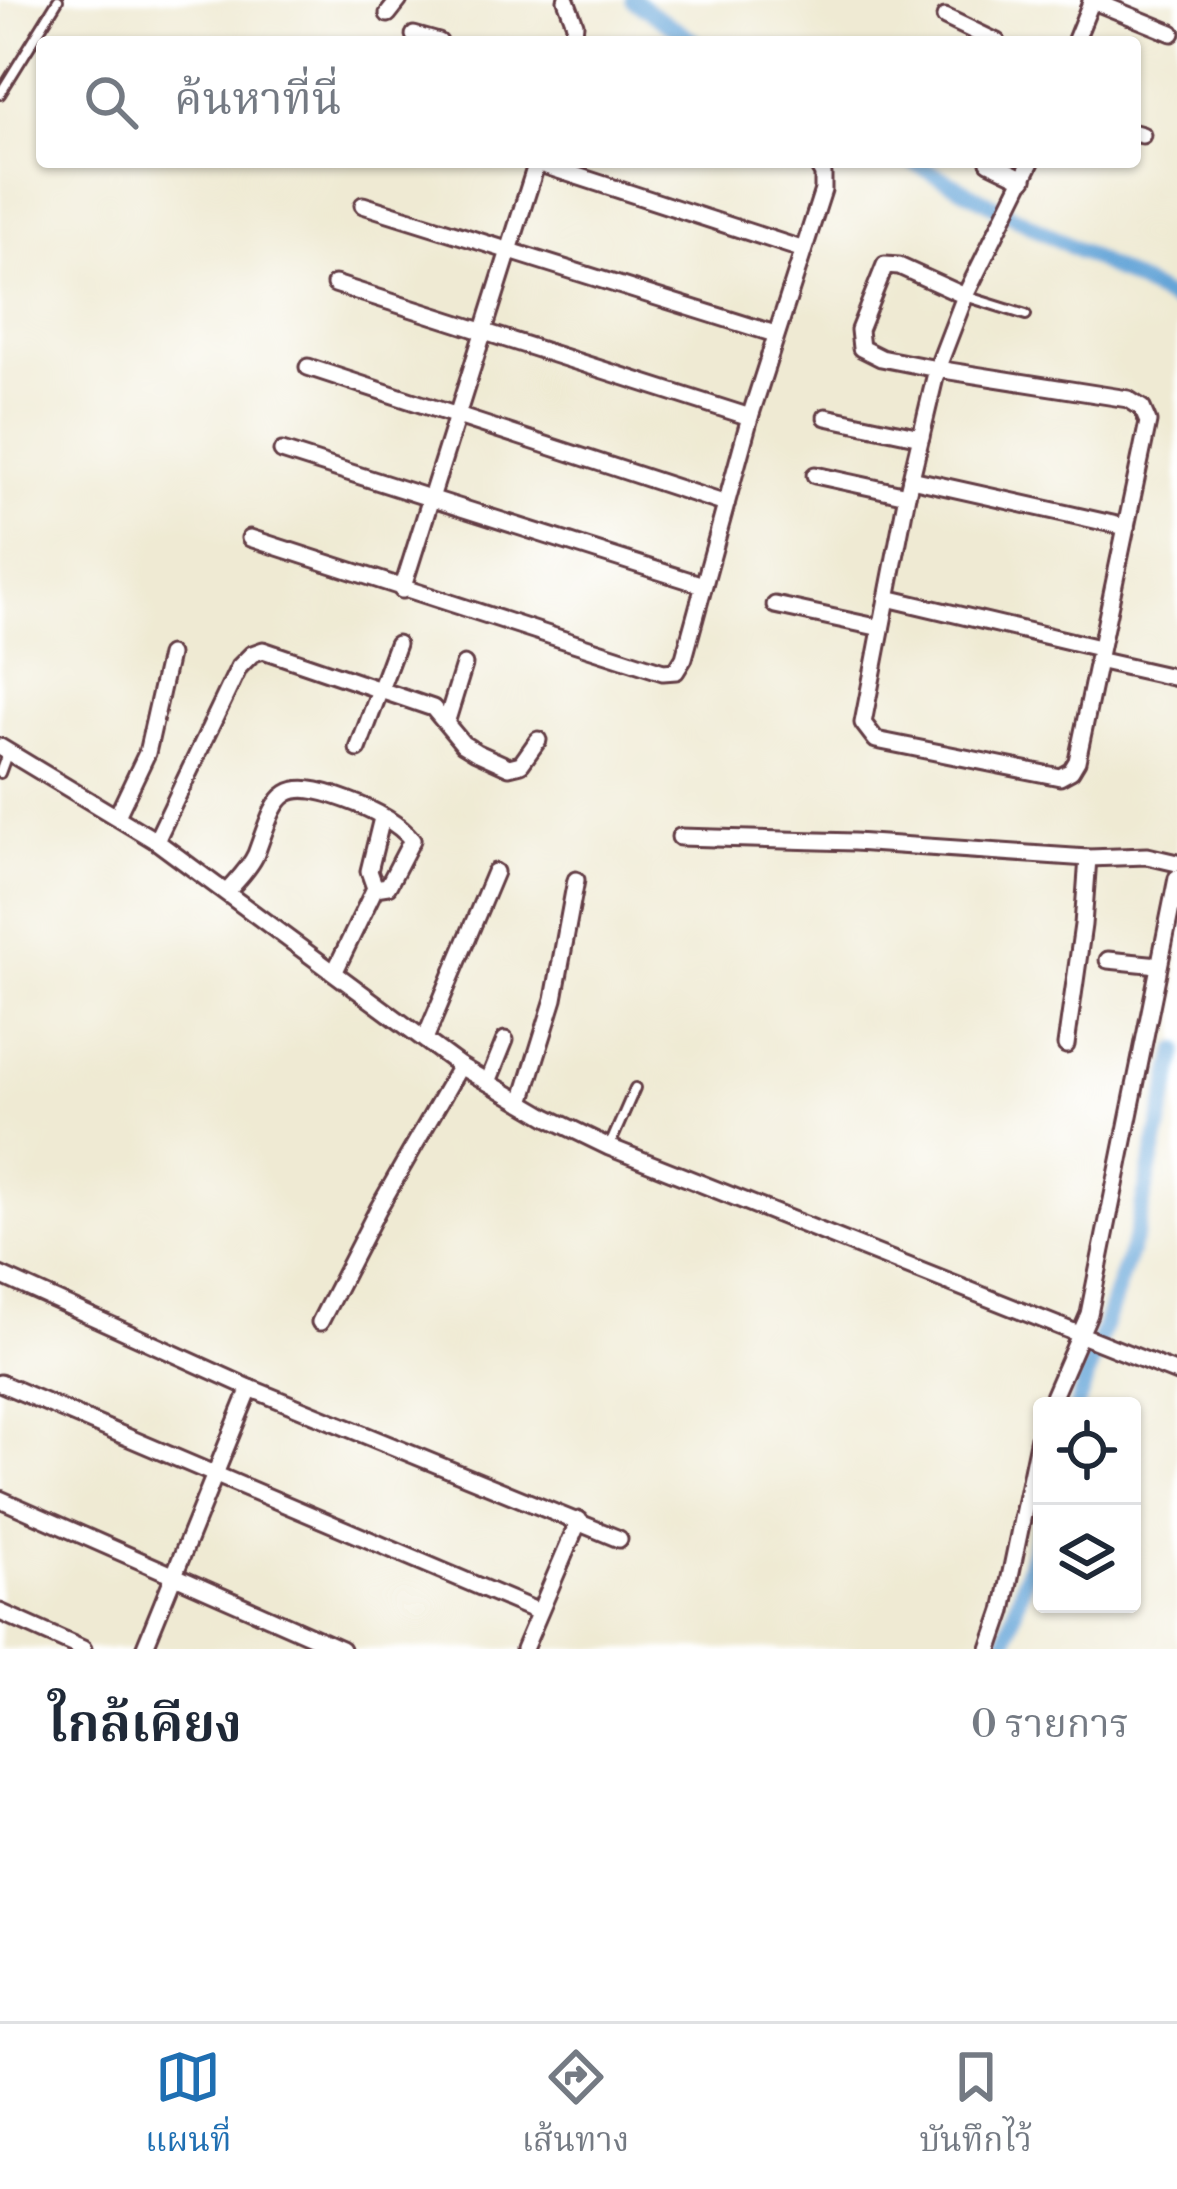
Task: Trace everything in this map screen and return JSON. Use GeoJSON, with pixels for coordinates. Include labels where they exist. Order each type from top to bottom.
{"type":"FeatureCollection","features":[{"type":"Feature","properties":{"kind":"street"},"geometry":{"type":"LineString","coordinates":[[566,0],[575,24],[574,36]]}},
{"type":"Feature","properties":{"kind":"street"},"geometry":{"type":"LineString","coordinates":[[1077,36],[1091,0],[1172,33]]}},
{"type":"Feature","properties":{"kind":"street"},"geometry":{"type":"LineString","coordinates":[[945,17],[985,36]]}},
{"type":"Feature","properties":{"kind":"street"},"geometry":{"type":"LineString","coordinates":[[414,34],[420,36]]}},
{"type":"Feature","properties":{"kind":"street"},"geometry":{"type":"LineString","coordinates":[[402,590],[534,168]]}},
{"type":"Feature","properties":{"kind":"street"},"geometry":{"type":"LineString","coordinates":[[554,168],[801,249]]}},
{"type":"Feature","properties":{"kind":"street"},"geometry":{"type":"LineString","coordinates":[[250,538],[663,672],[676,671],[684,658],[750,417],[823,190],[820,168]]}},
{"type":"Feature","properties":{"kind":"street"},"geometry":{"type":"LineString","coordinates":[[999,168],[1024,182]]}},
{"type":"Feature","properties":{"kind":"street"},"geometry":{"type":"LineString","coordinates":[[965,296],[899,266],[885,266],[859,330],[861,348],[881,358],[938,369],[1128,399],[1142,408],[1148,422],[1077,760],[1060,777],[876,740],[863,723],[909,487],[938,369],[965,296],[1029,168]]}},
{"type":"Feature","properties":{"kind":"street"},"geometry":{"type":"LineString","coordinates":[[363,205],[775,334]]}},
{"type":"Feature","properties":{"kind":"street"},"geometry":{"type":"LineString","coordinates":[[335,284],[750,417]]}},
{"type":"Feature","properties":{"kind":"street"},"geometry":{"type":"LineString","coordinates":[[308,367],[725,504]]}},
{"type":"Feature","properties":{"kind":"street"},"geometry":{"type":"LineString","coordinates":[[826,417],[921,437]]}},
{"type":"Feature","properties":{"kind":"street"},"geometry":{"type":"LineString","coordinates":[[282,452],[703,585]]}},
{"type":"Feature","properties":{"kind":"street"},"geometry":{"type":"LineString","coordinates":[[815,476],[909,487],[1126,527]]}},
{"type":"Feature","properties":{"kind":"street"},"geometry":{"type":"LineString","coordinates":[[887,598],[1177,678]]}},
{"type":"Feature","properties":{"kind":"street"},"geometry":{"type":"LineString","coordinates":[[775,604],[881,628]]}},
{"type":"Feature","properties":{"kind":"street"},"geometry":{"type":"LineString","coordinates":[[358,749],[397,644]]}},
{"type":"Feature","properties":{"kind":"street"},"geometry":{"type":"LineString","coordinates":[[156,841],[239,668],[263,650],[433,708],[464,744],[509,767],[521,764],[538,740]]}},
{"type":"Feature","properties":{"kind":"street"},"geometry":{"type":"LineString","coordinates":[[117,816],[147,753],[169,655]]}},
{"type":"Feature","properties":{"kind":"street"},"geometry":{"type":"LineString","coordinates":[[447,720],[464,664]]}},
{"type":"Feature","properties":{"kind":"street"},"geometry":{"type":"LineString","coordinates":[[4,750],[156,841],[460,1066],[522,1102],[610,1147],[1177,1373]]}},
{"type":"Feature","properties":{"kind":"street"},"geometry":{"type":"LineString","coordinates":[[227,892],[253,861],[269,810],[279,797],[297,789],[316,789],[382,818],[412,840],[395,877],[388,886],[375,888]]}},
{"type":"Feature","properties":{"kind":"street"},"geometry":{"type":"LineString","coordinates":[[335,971],[375,888],[369,871],[382,818]]}},
{"type":"Feature","properties":{"kind":"street"},"geometry":{"type":"LineString","coordinates":[[680,837],[854,842],[1088,858],[1147,856],[1177,863]]}},
{"type":"Feature","properties":{"kind":"street"},"geometry":{"type":"LineString","coordinates":[[1066,1045],[1088,858]]}},
{"type":"Feature","properties":{"kind":"street"},"geometry":{"type":"LineString","coordinates":[[425,1039],[495,872]]}},
{"type":"Feature","properties":{"kind":"street"},"geometry":{"type":"LineString","coordinates":[[1054,1397],[1085,1335],[1177,878]]}},
{"type":"Feature","properties":{"kind":"street"},"geometry":{"type":"LineString","coordinates":[[522,1102],[554,998],[576,880]]}},
{"type":"Feature","properties":{"kind":"street"},"geometry":{"type":"LineString","coordinates":[[1108,960],[1159,965]]}},
{"type":"Feature","properties":{"kind":"street"},"geometry":{"type":"LineString","coordinates":[[488,1082],[505,1040]]}},
{"type":"Feature","properties":{"kind":"street"},"geometry":{"type":"LineString","coordinates":[[320,1322],[377,1209],[460,1066]]}},
{"type":"Feature","properties":{"kind":"street"},"geometry":{"type":"LineString","coordinates":[[0,1275],[250,1388],[620,1539]]}},
{"type":"Feature","properties":{"kind":"street"},"geometry":{"type":"LineString","coordinates":[[0,1383],[539,1612]]}},
{"type":"Feature","properties":{"kind":"street"},"geometry":{"type":"LineString","coordinates":[[144,1649],[250,1388]]}},
{"type":"Feature","properties":{"kind":"street"},"geometry":{"type":"LineString","coordinates":[[990,1649],[1003,1611],[1033,1467]]}},
{"type":"Feature","properties":{"kind":"street"},"geometry":{"type":"LineString","coordinates":[[0,1498],[341,1649]]}},
{"type":"Feature","properties":{"kind":"street"},"geometry":{"type":"LineString","coordinates":[[524,1649],[579,1520]]}},
{"type":"Feature","properties":{"kind":"street"},"geometry":{"type":"LineString","coordinates":[[0,1612],[83,1649]]}},
{"type":"Feature","properties":{"kind":"lane"},"geometry":{"type":"LineString","coordinates":[[0,94],[58,0]]}},
{"type":"Feature","properties":{"kind":"lane"},"geometry":{"type":"LineString","coordinates":[[965,296],[1026,315]]}},
{"type":"Feature","properties":{"kind":"lane"},"geometry":{"type":"LineString","coordinates":[[0,773],[4,750]]}},
{"type":"Feature","properties":{"kind":"lane"},"geometry":{"type":"LineString","coordinates":[[610,1147],[635,1088]]}},
{"type":"Feature","properties":{"kind":"waterway"},"geometry":{"type":"LineString","coordinates":[[633,0],[686,36]]}},
{"type":"Feature","properties":{"kind":"waterway"},"geometry":{"type":"LineString","coordinates":[[923,168],[1177,303]]}},
{"type":"Feature","properties":{"kind":"waterway"},"geometry":{"type":"LineString","coordinates":[[1080,1397],[1136,1234],[1177,1050]]}},
{"type":"Feature","properties":{"kind":"waterway"},"geometry":{"type":"LineString","coordinates":[[1003,1649],[1033,1551]]}}]}
